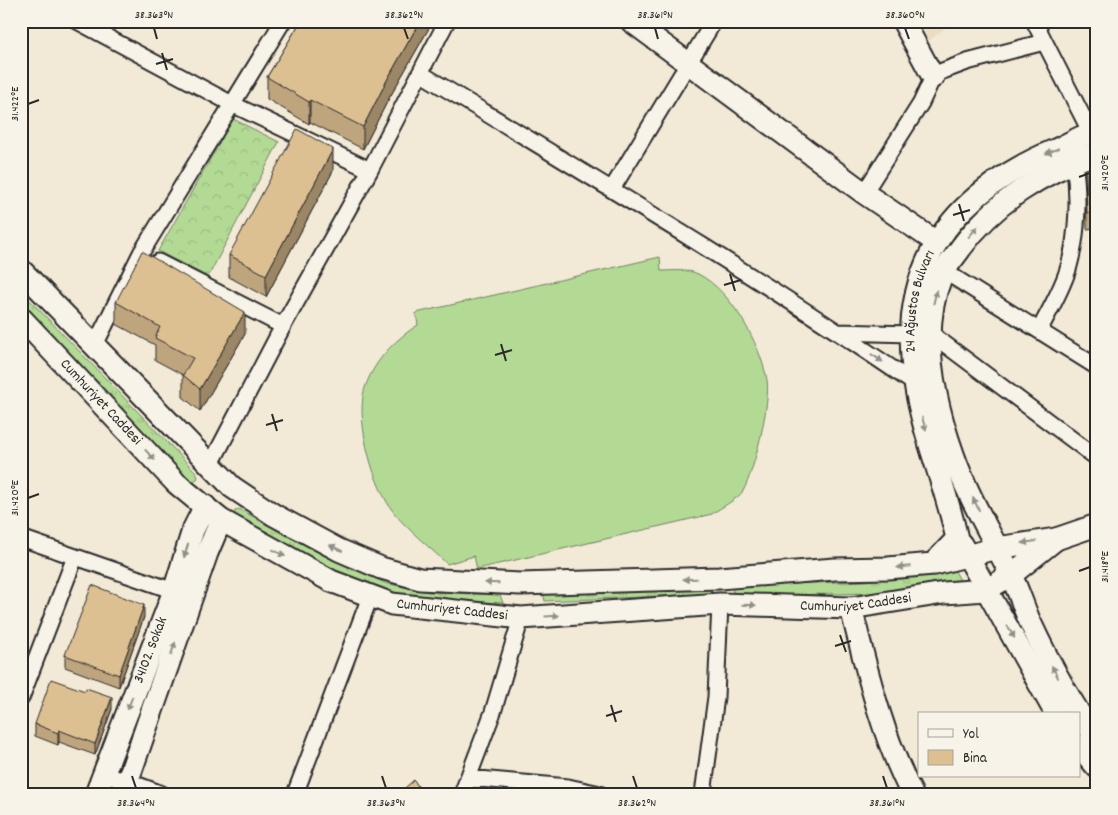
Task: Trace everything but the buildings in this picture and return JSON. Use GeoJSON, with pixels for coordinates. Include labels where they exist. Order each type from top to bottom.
{"type":"FeatureCollection","features":[{"type":"Feature","properties":{"kind":"main road"},"geometry":{"type":"LineString","coordinates":[[631,21],[864,193],[936,242]]}},
{"type":"Feature","properties":{"kind":"main road"},"geometry":{"type":"LineString","coordinates":[[903,21],[933,77]]}},
{"type":"Feature","properties":{"kind":"main road","name":"24 Ağustos Bulvarı"},"geometry":{"type":"LineString","coordinates":[[1011,576],[952,453],[920,334],[914,298],[920,276],[936,242],[970,203],[1010,171],[1094,132]]}},
{"type":"Feature","properties":{"kind":"main road","name":"24 Ağustos Bulvarı"},"geometry":{"type":"LineString","coordinates":[[1055,712],[986,590],[951,553],[950,507],[926,430],[915,384],[920,334],[936,290],[944,271],[970,235],[998,207],[1028,184],[1097,153]]}},
{"type":"Feature","properties":{"kind":"main road","name":"Cumhuriyet Caddesi"},"geometry":{"type":"LineString","coordinates":[[21,270],[211,464],[224,481],[249,500],[306,533],[387,570],[420,579],[520,584],[719,578],[835,569],[888,568],[951,553],[1056,539]]}},
{"type":"Feature","properties":{"kind":"main road","name":"Cumhuriyet Caddesi"},"geometry":{"type":"LineString","coordinates":[[23,324],[176,483],[212,513],[303,567],[370,596],[406,607],[521,618],[720,604],[851,608],[944,593],[986,590]]}},
{"type":"Feature","properties":{"kind":"main road"},"geometry":{"type":"LineString","coordinates":[[212,513],[224,481]]}},
{"type":"Feature","properties":{"kind":"main road","name":"34102. Sokak"},"geometry":{"type":"LineString","coordinates":[[99,784],[174,592],[193,530],[212,513]]}},
{"type":"Feature","properties":{"kind":"main road","name":"34102. Sokak"},"geometry":{"type":"LineString","coordinates":[[125,787],[207,553],[212,513]]}},
{"type":"Feature","properties":{"kind":"main road"},"geometry":{"type":"LineString","coordinates":[[986,590],[1011,576],[1056,539],[1097,525]]}},
{"type":"Feature","properties":{"kind":"main road"},"geometry":{"type":"LineString","coordinates":[[1011,576],[1029,620],[1050,663],[1080,712]]}},
{"type":"Feature","properties":{"kind":"main road"},"geometry":{"type":"LineString","coordinates":[[719,578],[720,604]]}},
{"type":"Feature","properties":{"kind":"main road"},"geometry":{"type":"LineString","coordinates":[[520,584],[521,618]]}},
{"type":"Feature","properties":{"kind":"main road"},"geometry":{"type":"LineString","coordinates":[[851,608],[873,693],[903,776],[912,794]]}},
{"type":"Feature","properties":{"kind":"main road"},"geometry":{"type":"LineString","coordinates":[[1080,712],[1097,740]]}},
{"type":"Feature","properties":{"kind":"main road"},"geometry":{"type":"LineString","coordinates":[[1080,747],[1097,767]]}},
{"type":"Feature","properties":{"kind":"street"},"geometry":{"type":"LineString","coordinates":[[77,21],[232,104],[370,170]]}},
{"type":"Feature","properties":{"kind":"street"},"geometry":{"type":"LineString","coordinates":[[95,345],[141,253],[283,21]]}},
{"type":"Feature","properties":{"kind":"street"},"geometry":{"type":"LineString","coordinates":[[211,464],[370,170],[446,21]]}},
{"type":"Feature","properties":{"kind":"street"},"geometry":{"type":"LineString","coordinates":[[612,189],[714,21]]}},
{"type":"Feature","properties":{"kind":"street"},"geometry":{"type":"LineString","coordinates":[[1034,21],[1094,132]]}},
{"type":"Feature","properties":{"kind":"street"},"geometry":{"type":"LineString","coordinates":[[864,193],[921,103],[933,77],[940,72],[967,62],[1044,42]]}},
{"type":"Feature","properties":{"kind":"street"},"geometry":{"type":"LineString","coordinates":[[420,73],[612,189],[838,332],[915,384]]}},
{"type":"Feature","properties":{"kind":"street"},"geometry":{"type":"LineString","coordinates":[[1040,329],[1069,266],[1074,238],[1076,204],[1077,181],[1074,162]]}},
{"type":"Feature","properties":{"kind":"street"},"geometry":{"type":"LineString","coordinates":[[141,253],[284,326]]}},
{"type":"Feature","properties":{"kind":"street"},"geometry":{"type":"LineString","coordinates":[[944,271],[1040,329],[1097,367]]}},
{"type":"Feature","properties":{"kind":"street"},"geometry":{"type":"LineString","coordinates":[[838,332],[920,334],[1097,458]]}},
{"type":"Feature","properties":{"kind":"street"},"geometry":{"type":"LineString","coordinates":[[21,538],[174,592]]}},
{"type":"Feature","properties":{"kind":"street"},"geometry":{"type":"LineString","coordinates":[[21,698],[75,557]]}},
{"type":"Feature","properties":{"kind":"street"},"geometry":{"type":"LineString","coordinates":[[295,794],[370,596]]}},
{"type":"Feature","properties":{"kind":"street"},"geometry":{"type":"LineString","coordinates":[[703,794],[716,697],[720,604]]}},
{"type":"Feature","properties":{"kind":"street"},"geometry":{"type":"LineString","coordinates":[[462,794],[493,712],[521,618]]}},
{"type":"Feature","properties":{"kind":"street"},"geometry":{"type":"LineString","coordinates":[[468,778],[568,788],[600,794]]}},
{"type":"Feature","properties":{"kind":"street"},"geometry":{"type":"LineString","coordinates":[[99,784],[162,794]]}},
{"type":"Feature","properties":{"kind":"shaded area"},"geometry":{"type":"Polygon","coordinates":[[[918,21],[954,21],[929,41],[918,21]]]}},
{"type":"Feature","properties":{"kind":"green space"},"geometry":{"type":"Polygon","coordinates":[[[233,119],[279,142],[208,277],[158,251],[233,119]]]}},
{"type":"Feature","properties":{"kind":"green space"},"geometry":{"type":"Polygon","coordinates":[[[660,257],[661,271],[694,272],[710,282],[722,293],[743,320],[758,351],[767,380],[768,390],[764,420],[756,453],[743,491],[712,514],[477,569],[474,556],[447,564],[395,514],[387,503],[374,472],[365,438],[362,405],[364,391],[378,362],[392,345],[418,325],[416,313],[660,257]]]}},
{"type":"Feature","properties":{"kind":"green space"},"geometry":{"type":"Polygon","coordinates":[[[21,291],[196,472],[198,478],[196,480],[191,481],[21,304],[21,291]]]}},
{"type":"Feature","properties":{"kind":"green space"},"geometry":{"type":"Polygon","coordinates":[[[239,509],[321,554],[385,583],[428,592],[500,595],[503,603],[412,599],[359,582],[317,563],[234,516],[235,511],[239,509]]]}},
{"type":"Feature","properties":{"kind":"green space"},"geometry":{"type":"Polygon","coordinates":[[[955,571],[961,582],[880,593],[734,596],[732,588],[734,586],[865,581],[955,571]]]}},
{"type":"Feature","properties":{"kind":"green space"},"geometry":{"type":"Polygon","coordinates":[[[710,587],[712,592],[710,594],[545,601],[543,593],[710,587]]]}}]}
